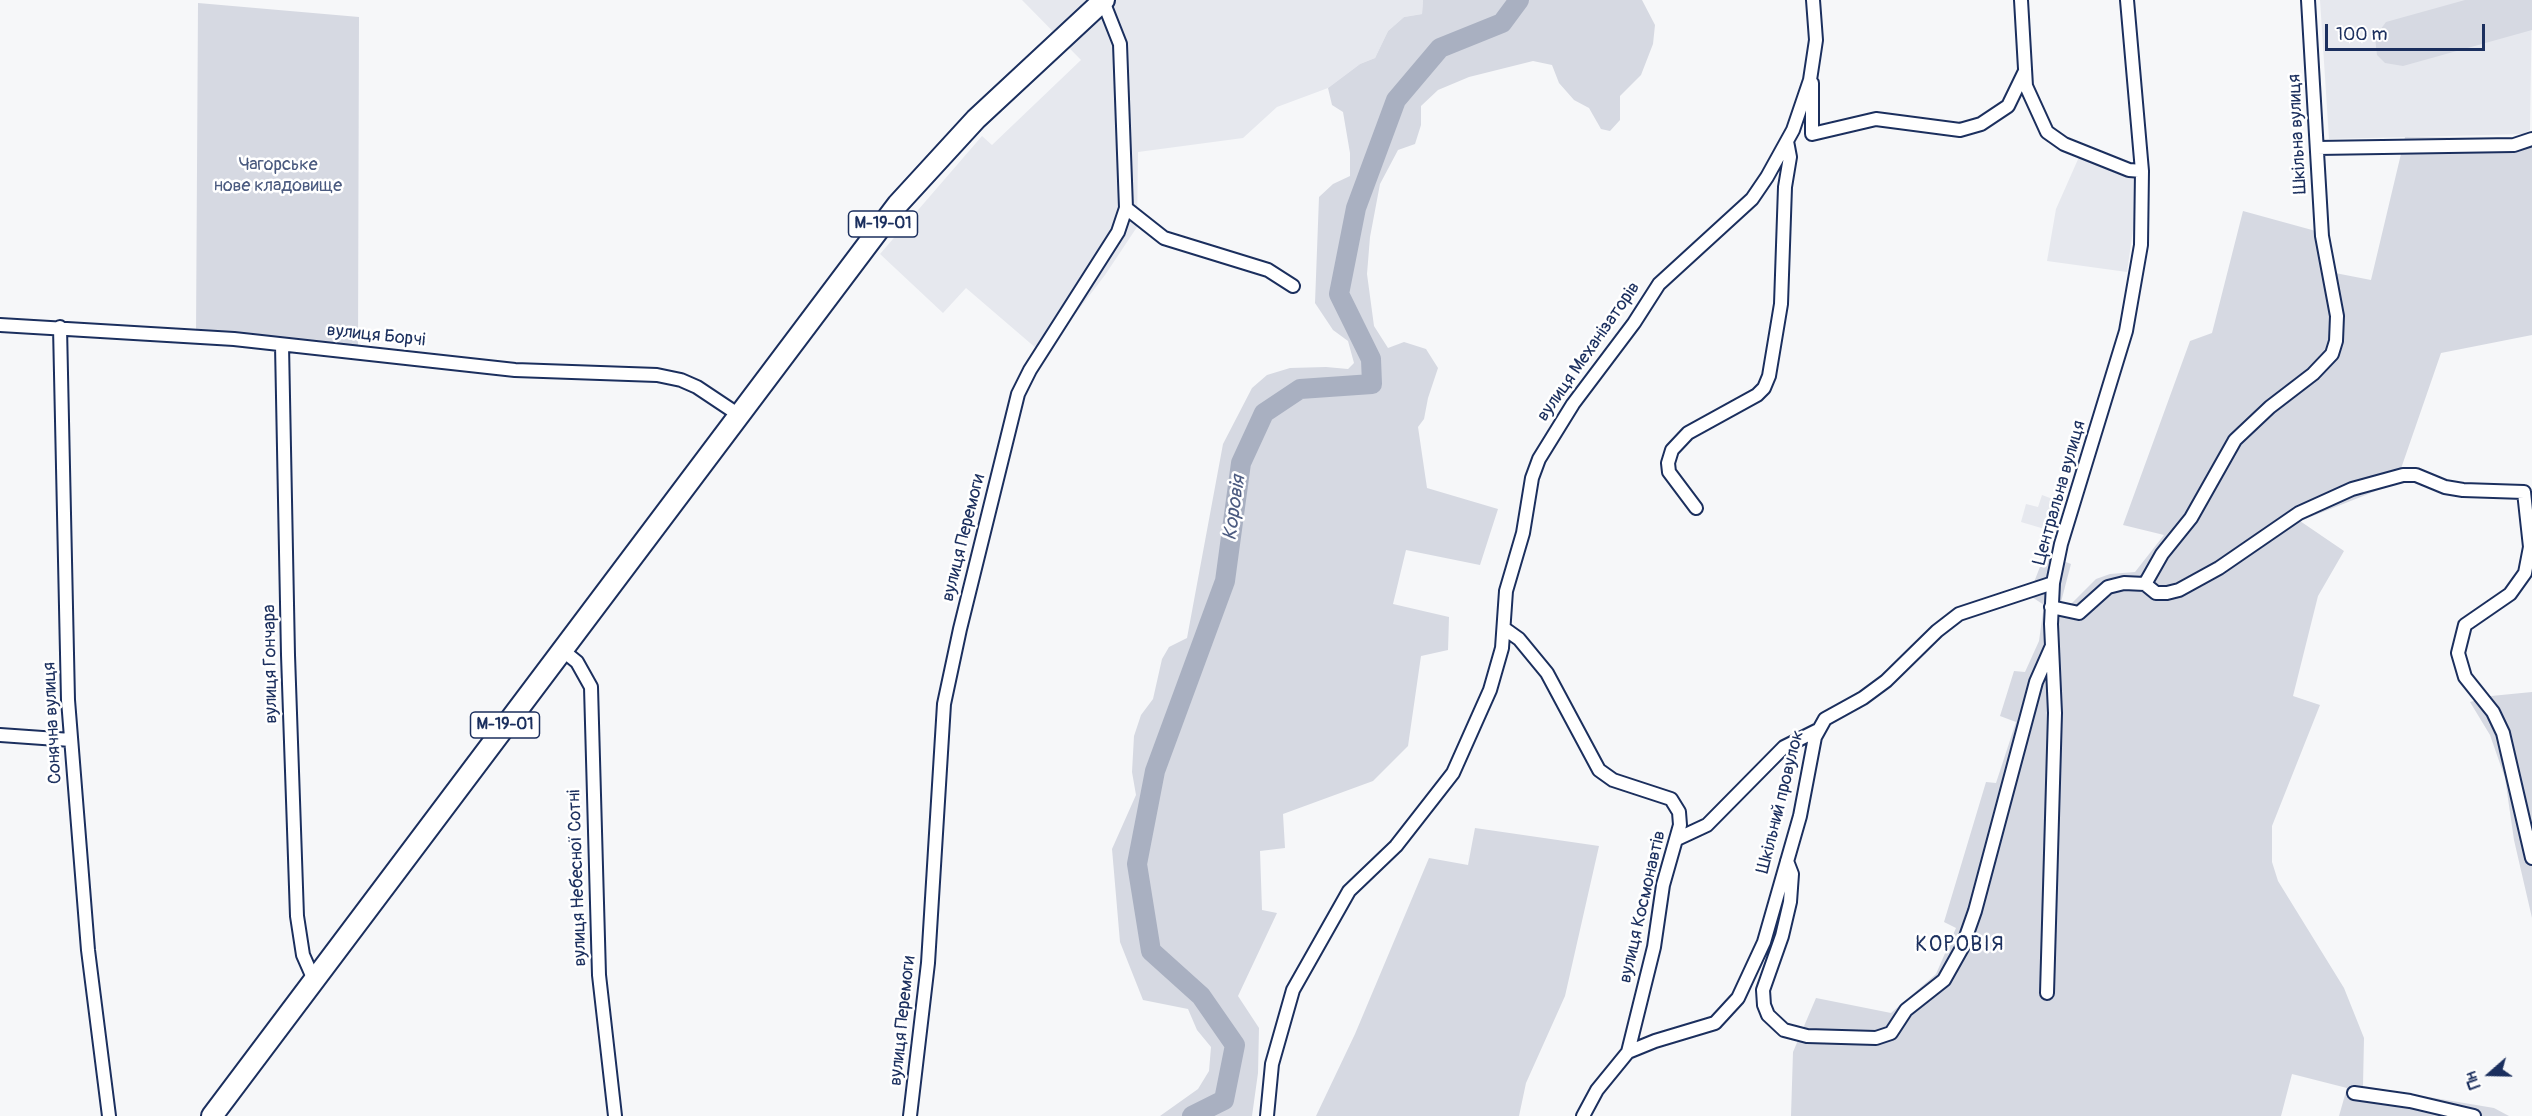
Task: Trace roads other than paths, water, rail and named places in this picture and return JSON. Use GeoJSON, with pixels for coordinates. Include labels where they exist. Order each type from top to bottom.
{"type":"FeatureCollection","features":[{"type":"Feature","properties":{"kind":"main road","name":"М-19-01"},"geometry":{"type":"LineString","coordinates":[[213,1116],[561,649],[898,204],[976,119],[1104,0]]}},
{"type":"Feature","properties":{"kind":"street","name":"вулиця Перемоги"},"geometry":{"type":"LineString","coordinates":[[910,1116],[929,952],[943,715],[957,641],[1018,394],[1030,370],[1118,232],[1126,208],[1120,44],[1104,0]]}},
{"type":"Feature","properties":{"kind":"street","name":"вулиця Механізаторів"},"geometry":{"type":"LineString","coordinates":[[1267,1116],[1272,1064],[1293,990],[1349,891],[1396,846],[1456,768],[1494,679],[1505,628],[1506,591],[1523,533],[1532,478],[1548,442],[1573,404],[1639,316],[1659,284],[1752,200],[1787,141],[1810,80],[1816,40],[1813,0]]}},
{"type":"Feature","properties":{"kind":"street"},"geometry":{"type":"LineString","coordinates":[[2021,0],[2024,73],[2033,105],[2051,137],[2123,168],[2142,171]]}},
{"type":"Feature","properties":{"kind":"street","name":"Центральна вулиця"},"geometry":{"type":"LineString","coordinates":[[1787,861],[1792,874],[1790,902],[1782,936],[1763,990],[1764,1005],[1768,1015],[1784,1030],[1807,1036],[1876,1038],[1891,1033],[1906,1010],[1944,980],[1962,948],[1975,910],[2036,682],[2052,647],[2053,583],[2061,544],[2115,374],[2132,308],[2143,228],[2142,171],[2127,0]]}},
{"type":"Feature","properties":{"kind":"street","name":"Шкільна вулиця"},"geometry":{"type":"LineString","coordinates":[[2145,584],[2162,554],[2191,518],[2235,440],[2270,407],[2313,374],[2332,354],[2337,316],[2322,236],[2308,0]]}},
{"type":"Feature","properties":{"kind":"street"},"geometry":{"type":"LineString","coordinates":[[1810,80],[1813,99],[1811,128],[1815,135],[1876,119],[1946,130],[1973,127],[1992,118],[2007,106],[2024,73]]}},
{"type":"Feature","properties":{"kind":"street"},"geometry":{"type":"LineString","coordinates":[[2317,148],[2514,145],[2532,139]]}},
{"type":"Feature","properties":{"kind":"street","name":"вулиця Механізаторів"},"geometry":{"type":"LineString","coordinates":[[1696,508],[1671,476],[1668,462],[1672,450],[1688,433],[1757,395],[1764,388],[1769,376],[1781,304],[1785,187],[1790,157],[1787,141]]}},
{"type":"Feature","properties":{"kind":"street"},"geometry":{"type":"LineString","coordinates":[[1126,208],[1164,238],[1268,270],[1293,286]]}},
{"type":"Feature","properties":{"kind":"street","name":"вулиця Борчі"},"geometry":{"type":"LineString","coordinates":[[0,325],[60,327],[282,345],[506,369],[668,376],[697,387],[739,415]]}},
{"type":"Feature","properties":{"kind":"street","name":"Сонячна вулиця"},"geometry":{"type":"LineString","coordinates":[[60,327],[71,740],[88,950],[109,1116]]}},
{"type":"Feature","properties":{"kind":"street","name":"вулиця Гончара"},"geometry":{"type":"LineString","coordinates":[[282,345],[288,655],[297,916],[303,955],[314,980]]}},
{"type":"Feature","properties":{"kind":"street"},"geometry":{"type":"LineString","coordinates":[[2051,608],[2079,613],[2108,587],[2124,583],[2145,584],[2156,593],[2179,590],[2219,568],[2299,513],[2352,489],[2403,475],[2416,475],[2445,487],[2463,490],[2528,488],[2530,547],[2525,573],[2510,594],[2465,625],[2458,652],[2465,677],[2493,712],[2503,733],[2532,858]]}},
{"type":"Feature","properties":{"kind":"street","name":"Шкільний провулок"},"geometry":{"type":"LineString","coordinates":[[1628,1052],[1654,1041],[1710,1025],[1729,1011],[1743,988],[1760,951],[1804,800],[1818,730],[1828,715],[1863,698],[1891,677],[1954,617],[1980,605],[2053,583]]}},
{"type":"Feature","properties":{"kind":"street","name":"вулиця Космонавтів"},"geometry":{"type":"LineString","coordinates":[[1505,628],[1519,639],[1547,673],[1599,770],[1613,780],[1667,797],[1676,804],[1680,825],[1663,885],[1654,947],[1628,1052],[1597,1090],[1582,1116]]}},
{"type":"Feature","properties":{"kind":"street"},"geometry":{"type":"LineString","coordinates":[[2047,993],[2055,713],[2052,647]]}},
{"type":"Feature","properties":{"kind":"street","name":"вулиця Небесної Сотні"},"geometry":{"type":"LineString","coordinates":[[561,649],[577,662],[591,687],[599,975],[615,1116]]}},
{"type":"Feature","properties":{"kind":"street"},"geometry":{"type":"LineString","coordinates":[[1677,839],[1707,825],[1784,747],[1818,730]]}},
{"type":"Feature","properties":{"kind":"street"},"geometry":{"type":"LineString","coordinates":[[0,735],[71,740]]}},
{"type":"Feature","properties":{"kind":"street"},"geometry":{"type":"LineString","coordinates":[[2354,1093],[2410,1101],[2474,1116]]}},
{"type":"Feature","properties":{"kind":"waterway","name":"Коровія"},"geometry":{"type":"LineString","coordinates":[[1192,1116],[1224,1100],[1235,1045],[1201,996],[1151,951],[1137,864],[1155,771],[1225,581],[1241,463],[1264,413],[1300,389],[1372,384],[1371,359],[1339,294],[1356,208],[1396,100],[1440,48],[1502,23],[1519,0]]}},
{"type":"Feature","properties":{"kind":"district","name":"КОРОВІЯ"},"geometry":{"type":"Point","coordinates":[1960,946]}},
{"type":"Feature","properties":{"kind":"park label","name":"Чагорське нове кладовище"},"geometry":{"type":"Point","coordinates":[278,175]}}]}
